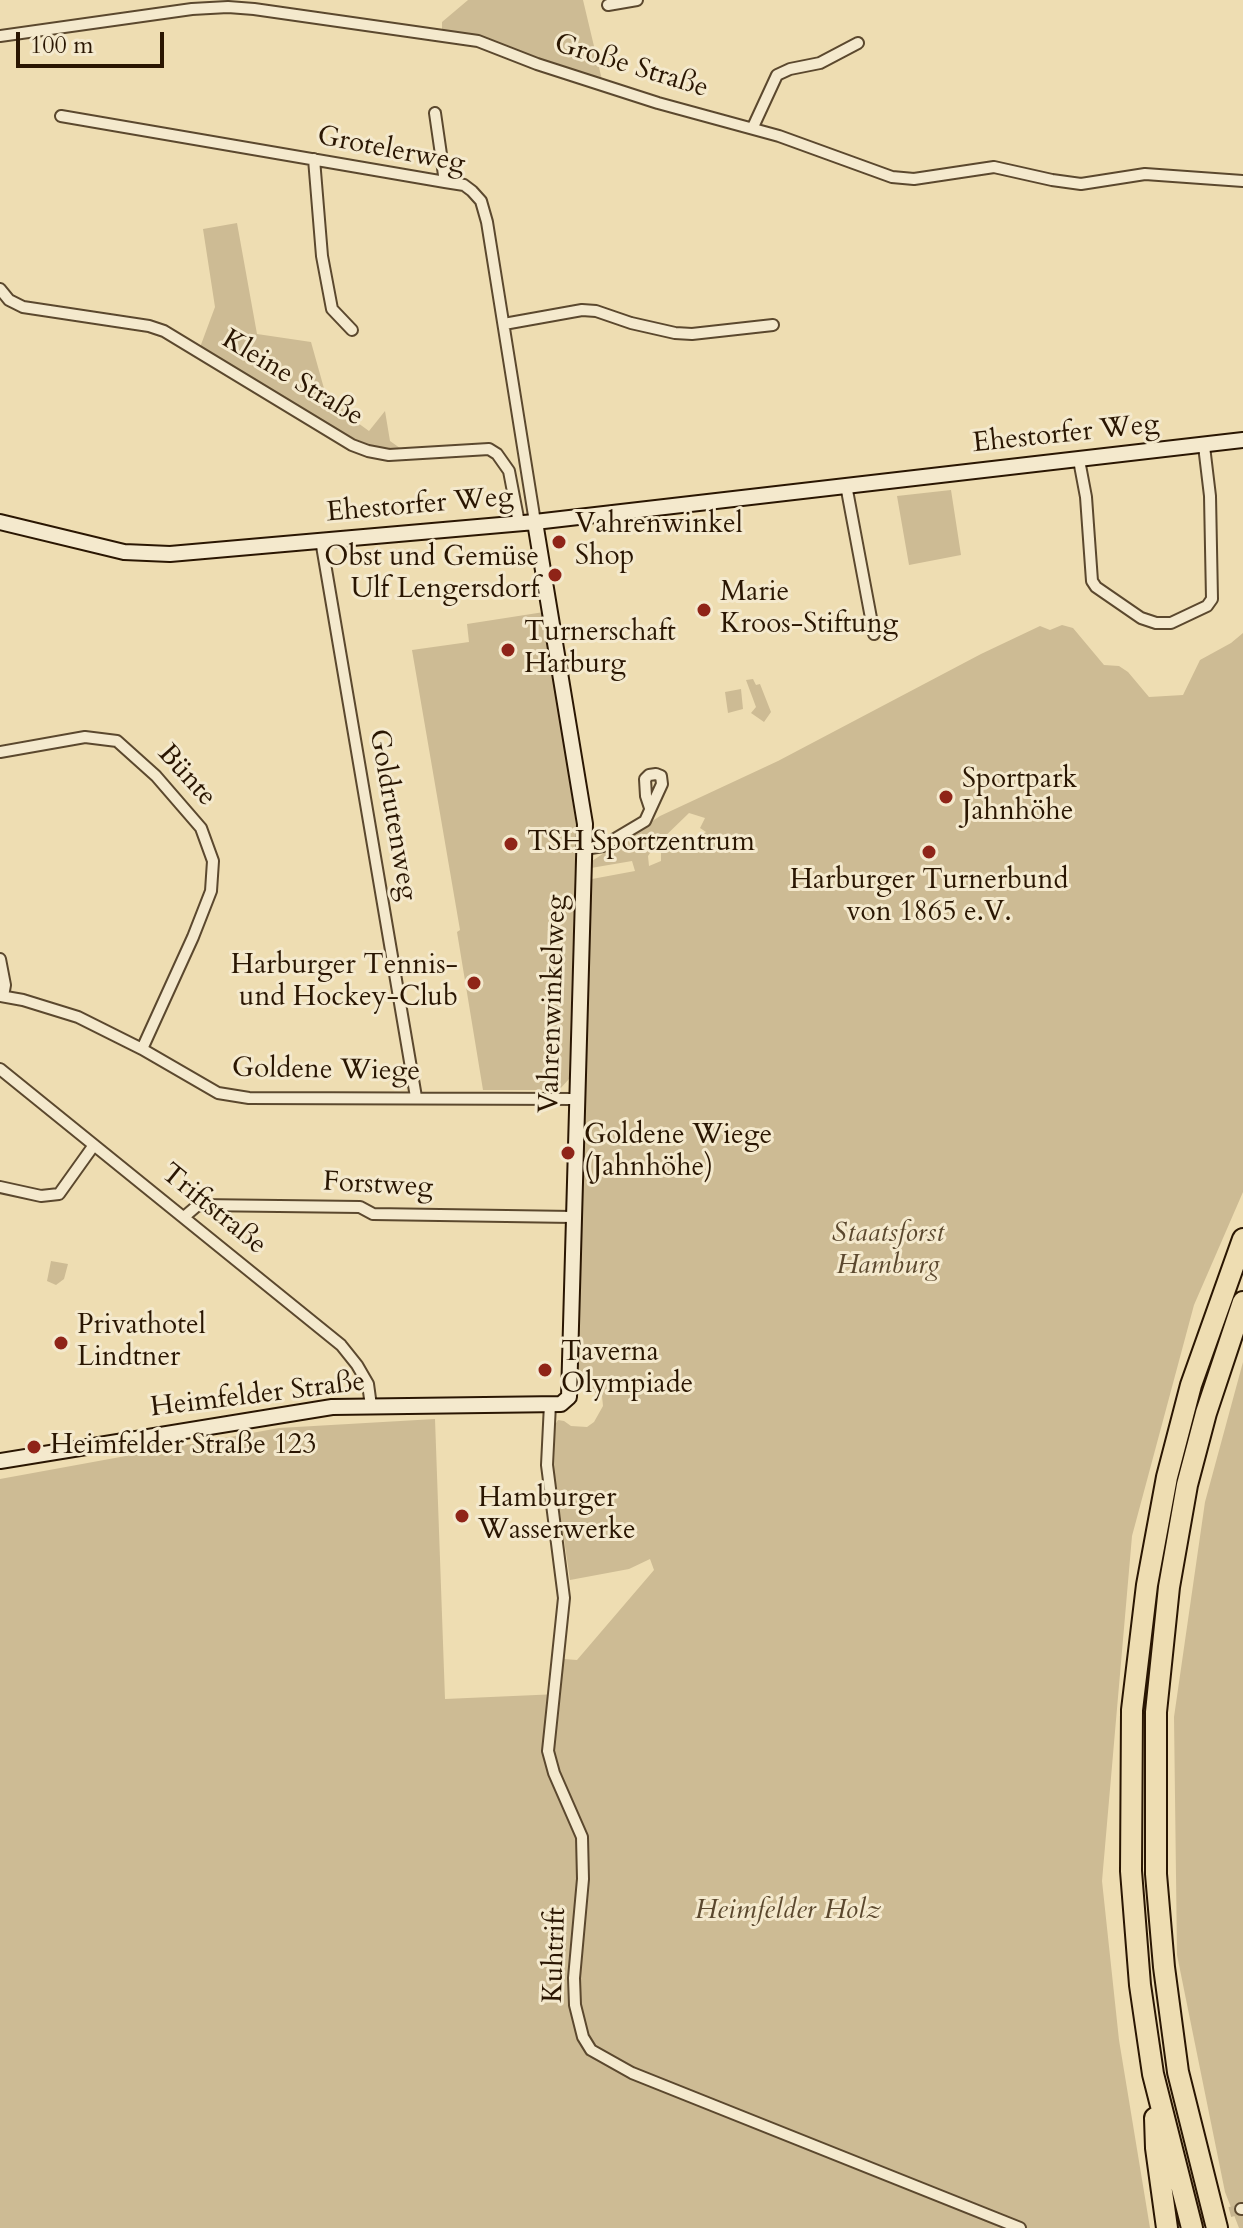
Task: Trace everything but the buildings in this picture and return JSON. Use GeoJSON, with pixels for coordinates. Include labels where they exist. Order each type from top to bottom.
{"type":"FeatureCollection","features":[{"type":"Feature","properties":{"kind":"highway"},"geometry":{"type":"LineString","coordinates":[[1192,2228],[1153,2074],[1140,1985],[1131,1871],[1132,1710],[1158,1520],[1191,1385],[1243,1239]]}},
{"type":"Feature","properties":{"kind":"highway"},"geometry":{"type":"LineString","coordinates":[[1217,2228],[1178,2072],[1164,1967],[1156,1874],[1156,1712],[1169,1587],[1187,1485],[1206,1413],[1243,1302]]}},
{"type":"Feature","properties":{"kind":"highway"},"geometry":{"type":"LineString","coordinates":[[1153,2074],[1156,2148],[1167,2228]]}},
{"type":"Feature","properties":{"kind":"street"},"geometry":{"type":"LineString","coordinates":[[608,5],[637,0]]}},
{"type":"Feature","properties":{"kind":"street","name":"Große Straße"},"geometry":{"type":"LineString","coordinates":[[0,36],[200,8],[254,9],[470,39],[658,103],[753,127],[899,178],[914,179],[994,167],[1081,184],[1145,174],[1243,181]]}},
{"type":"Feature","properties":{"kind":"street"},"geometry":{"type":"LineString","coordinates":[[753,127],[777,75],[820,63],[858,43]]}},
{"type":"Feature","properties":{"kind":"street"},"geometry":{"type":"LineString","coordinates":[[435,113],[445,182]]}},
{"type":"Feature","properties":{"kind":"street","name":"Grotelerweg"},"geometry":{"type":"LineString","coordinates":[[61,116],[464,185],[481,201],[487,222],[535,522]]}},
{"type":"Feature","properties":{"kind":"street"},"geometry":{"type":"LineString","coordinates":[[314,159],[322,256],[332,309],[352,330]]}},
{"type":"Feature","properties":{"kind":"street","name":"Kleine Straße"},"geometry":{"type":"LineString","coordinates":[[0,289],[9,300],[23,307],[149,326],[164,331],[352,445],[368,451],[389,455],[489,449],[497,454],[509,471],[519,523]]}},
{"type":"Feature","properties":{"kind":"street"},"geometry":{"type":"LineString","coordinates":[[504,324],[582,310],[675,333],[773,325]]}},
{"type":"Feature","properties":{"kind":"street","name":"Ehestorfer Weg"},"geometry":{"type":"LineString","coordinates":[[0,522],[145,555],[535,522],[1243,440]]}},
{"type":"Feature","properties":{"kind":"street"},"geometry":{"type":"LineString","coordinates":[[1079,460],[1086,497],[1092,581],[1141,618],[1156,623],[1171,623],[1207,606],[1212,599],[1210,496],[1204,446]]}},
{"type":"Feature","properties":{"kind":"street"},"geometry":{"type":"LineString","coordinates":[[846,485],[874,634]]}},
{"type":"Feature","properties":{"kind":"street","name":"Vahrenwinkelweg"},"geometry":{"type":"LineString","coordinates":[[535,522],[585,824],[569,1397]]}},
{"type":"Feature","properties":{"kind":"street","name":"Goldrutenweg"},"geometry":{"type":"LineString","coordinates":[[321,540],[416,1097]]}},
{"type":"Feature","properties":{"kind":"street","name":"Bünte"},"geometry":{"type":"LineString","coordinates":[[0,752],[85,737],[117,741],[156,776],[201,828],[213,861],[211,891],[142,1049]]}},
{"type":"Feature","properties":{"kind":"street"},"geometry":{"type":"LineString","coordinates":[[585,849],[603,846],[625,835],[645,821],[650,808]]}},
{"type":"Feature","properties":{"kind":"street"},"geometry":{"type":"LineString","coordinates":[[0,959],[5,985],[2,996]]}},
{"type":"Feature","properties":{"kind":"street","name":"Goldene Wiege"},"geometry":{"type":"LineString","coordinates":[[2,996],[78,1017],[142,1049],[218,1093],[249,1098],[577,1099]]}},
{"type":"Feature","properties":{"kind":"street","name":"Triftstraße"},"geometry":{"type":"LineString","coordinates":[[0,1069],[341,1345],[368,1384],[371,1406]]}},
{"type":"Feature","properties":{"kind":"street"},"geometry":{"type":"LineString","coordinates":[[0,1187],[41,1196],[59,1194],[94,1145]]}},
{"type":"Feature","properties":{"kind":"street","name":"Forstweg"},"geometry":{"type":"LineString","coordinates":[[184,1217],[198,1205],[360,1207],[373,1214],[573,1217]]}},
{"type":"Feature","properties":{"kind":"street","name":"Heimfelder Straße"},"geometry":{"type":"LineString","coordinates":[[0,1461],[332,1407],[550,1404],[563,1403],[569,1397]]}},
{"type":"Feature","properties":{"kind":"street","name":"Kuhtrift"},"geometry":{"type":"LineString","coordinates":[[550,1404],[547,1465],[564,1598],[548,1751],[554,1773],[582,1837],[583,1879],[574,1978],[575,2005],[583,2037],[591,2050],[632,2073],[1020,2228]]}},
{"type":"Feature","properties":{"kind":"green space"},"geometry":{"type":"Polygon","coordinates":[[[468,0],[583,0],[603,84],[442,35],[442,22],[468,0]]]}},
{"type":"Feature","properties":{"kind":"green space"},"geometry":{"type":"Polygon","coordinates":[[[237,223],[257,334],[311,342],[325,392],[335,407],[342,408],[369,431],[385,411],[390,441],[407,453],[368,451],[199,350],[215,307],[203,229],[237,223]]]}},
{"type":"Feature","properties":{"kind":"green space"},"geometry":{"type":"Polygon","coordinates":[[[951,490],[961,555],[909,565],[897,496],[951,490]]]}},
{"type":"Feature","properties":{"kind":"green space","name":"TSH Sportzentrum"},"geometry":{"type":"Polygon","coordinates":[[[544,612],[576,825],[569,1079],[559,1090],[483,1090],[457,932],[460,930],[412,650],[469,642],[467,624],[544,612]]]}},
{"type":"Feature","properties":{"kind":"green space","name":"Staatsforst Hamburg"},"geometry":{"type":"Polygon","coordinates":[[[1062,625],[1073,628],[1104,665],[1119,666],[1128,672],[1149,697],[1183,695],[1200,660],[1243,633],[1243,1192],[1194,1305],[1132,1536],[1102,1881],[1119,2040],[1150,2228],[0,2228],[0,1479],[279,1428],[435,1419],[445,1699],[559,1694],[564,1659],[577,1660],[654,1570],[650,1559],[629,1569],[570,1580],[554,1471],[555,1425],[558,1420],[571,1426],[587,1427],[594,1422],[603,1406],[602,1396],[579,1384],[574,1375],[589,877],[592,861],[660,816],[778,761],[981,654],[1040,626],[1050,630],[1062,625]],[[689,813],[654,847],[648,856],[649,866],[661,861],[661,853],[680,843],[689,846],[706,832],[700,828],[705,818],[689,813]],[[632,861],[591,868],[592,879],[635,871],[632,861]]]}},
{"type":"Feature","properties":{"kind":"green space"},"geometry":{"type":"Polygon","coordinates":[[[753,679],[756,685],[760,684],[771,712],[764,722],[751,713],[756,707],[746,680],[753,679]]]}},
{"type":"Feature","properties":{"kind":"green space"},"geometry":{"type":"Polygon","coordinates":[[[741,689],[743,709],[728,713],[725,692],[741,689]]]}},
{"type":"Feature","properties":{"kind":"green space"},"geometry":{"type":"Polygon","coordinates":[[[51,1261],[68,1264],[64,1279],[56,1285],[47,1281],[51,1261]]]}},
{"type":"Feature","properties":{"kind":"green space"},"geometry":{"type":"Polygon","coordinates":[[[1243,1362],[1243,2228],[1239,2228],[1225,2192],[1177,1955],[1174,1717],[1205,1502],[1243,1362]]]}},
{"type":"Feature","properties":{"kind":"tunnel"},"geometry":{"type":"LineString","coordinates":[[1172,2228],[1241,2209]]}},
{"type":"Feature","properties":{"kind":"place","name":"Vahrenwinkel Shop"},"geometry":{"type":"Point","coordinates":[559,542]}},
{"type":"Feature","properties":{"kind":"place","name":"Obst und Gemüse Ulf Lengersdorf"},"geometry":{"type":"Point","coordinates":[555,575]}},
{"type":"Feature","properties":{"kind":"place","name":"Marie Kroos-Stiftung"},"geometry":{"type":"Point","coordinates":[704,610]}},
{"type":"Feature","properties":{"kind":"place","name":"Turnerschaft Harburg"},"geometry":{"type":"Point","coordinates":[508,650]}},
{"type":"Feature","properties":{"kind":"place","name":"Sportpark Jahnhöhe"},"geometry":{"type":"Point","coordinates":[946,797]}},
{"type":"Feature","properties":{"kind":"place","name":"TSH Sportzentrum"},"geometry":{"type":"Point","coordinates":[511,844]}},
{"type":"Feature","properties":{"kind":"place","name":"Harburger Turnerbund von 1865 e.V."},"geometry":{"type":"Point","coordinates":[929,852]}},
{"type":"Feature","properties":{"kind":"place","name":"Harburger Tennis- und Hockey-Club"},"geometry":{"type":"Point","coordinates":[474,983]}},
{"type":"Feature","properties":{"kind":"place","name":"Goldene Wiege (Jahnhöhe)"},"geometry":{"type":"Point","coordinates":[568,1153]}},
{"type":"Feature","properties":{"kind":"place","name":"Privathotel Lindtner"},"geometry":{"type":"Point","coordinates":[61,1343]}},
{"type":"Feature","properties":{"kind":"place","name":"Taverna Olympiade"},"geometry":{"type":"Point","coordinates":[545,1370]}},
{"type":"Feature","properties":{"kind":"place","name":"Heimfelder Straße 123"},"geometry":{"type":"Point","coordinates":[34,1447]}},
{"type":"Feature","properties":{"kind":"place","name":"Hamburger Wasserwerke"},"geometry":{"type":"Point","coordinates":[462,1516]}},
{"type":"Feature","properties":{"kind":"park label","name":"Heimfelder Holz"},"geometry":{"type":"Point","coordinates":[788,1912]}}]}
